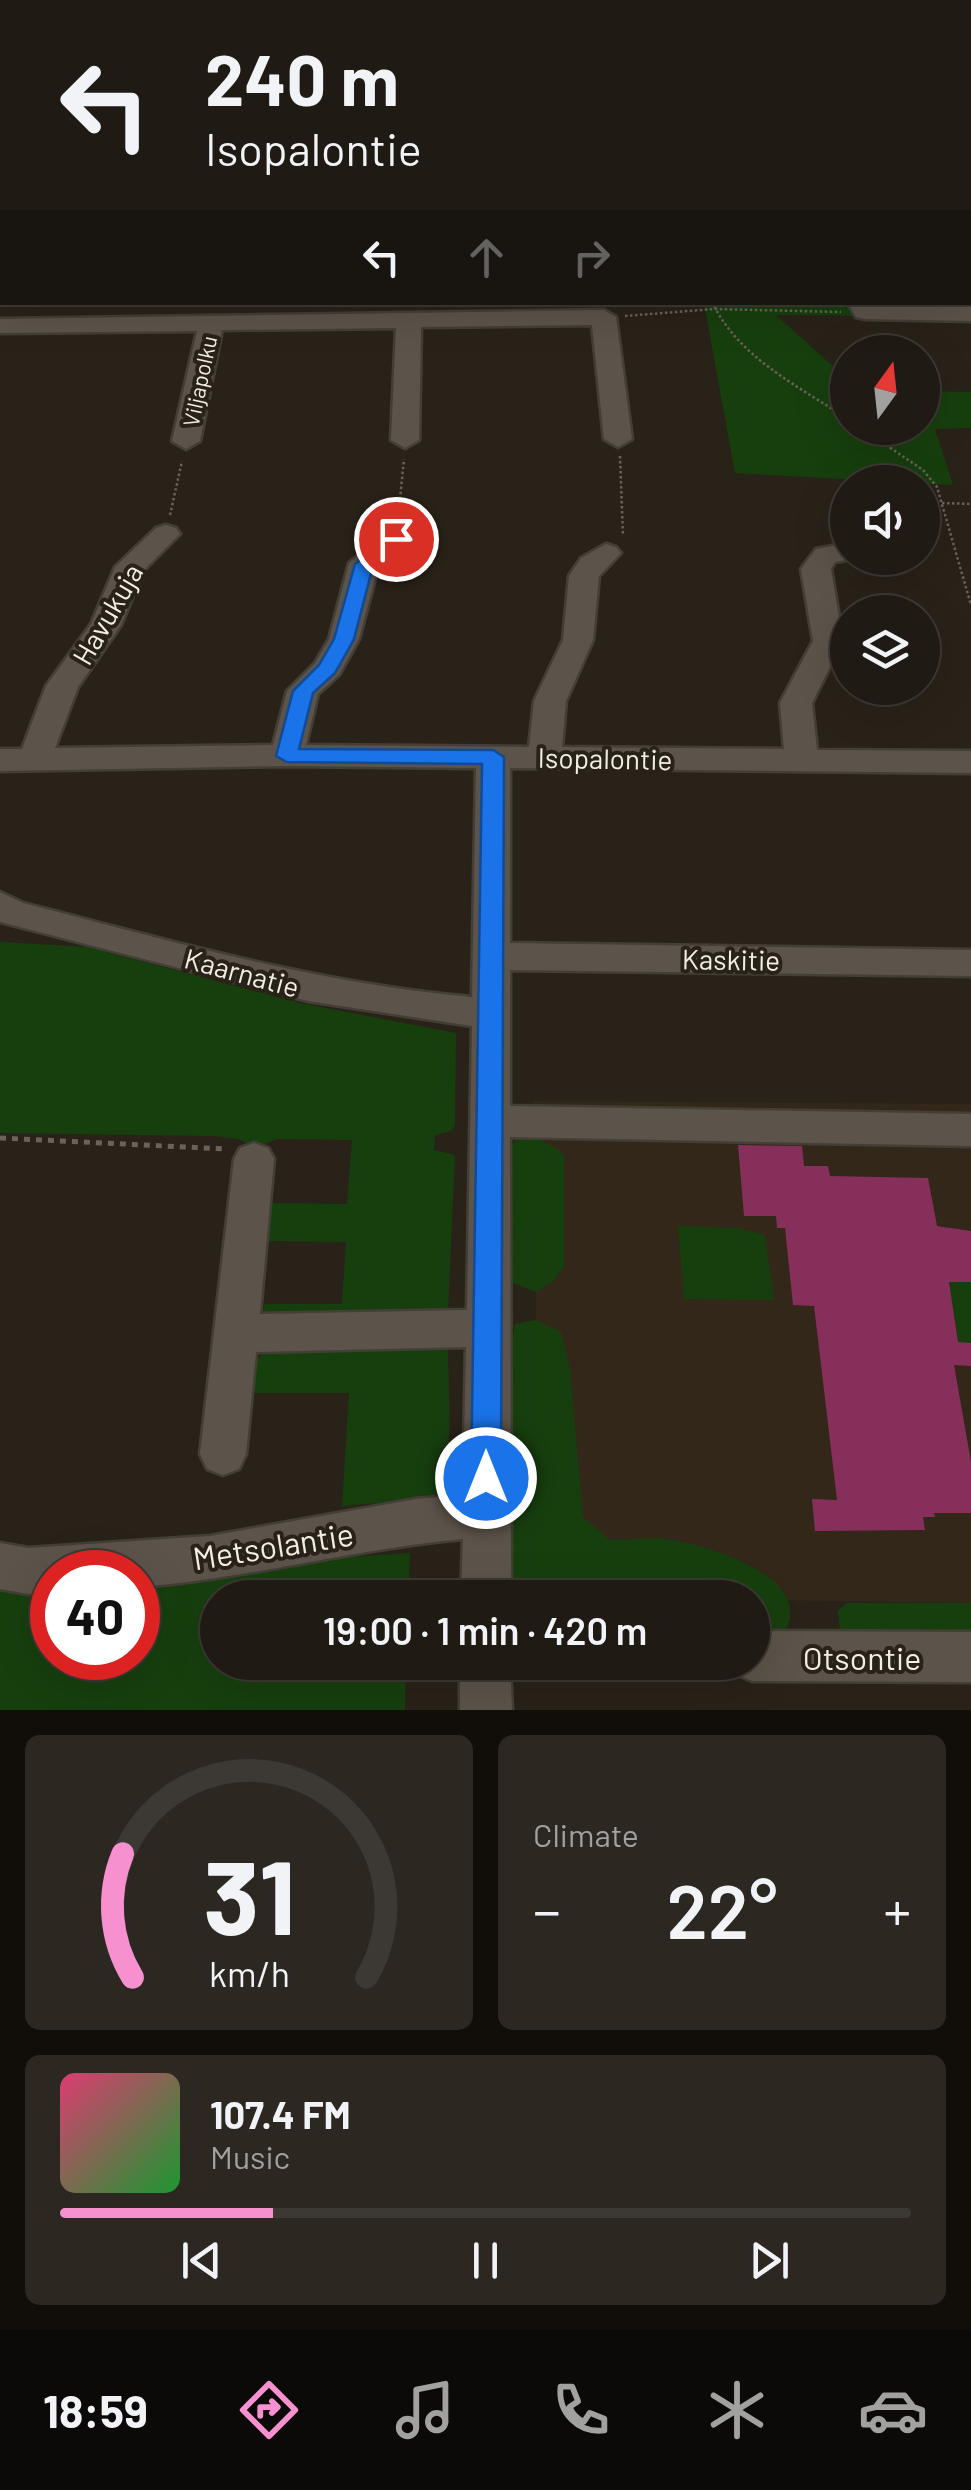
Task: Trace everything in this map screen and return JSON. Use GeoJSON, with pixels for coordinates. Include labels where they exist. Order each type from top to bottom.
{"type":"FeatureCollection","features":[{"type":"Feature","properties":{"kind":"street"},"geometry":{"type":"LineString","coordinates":[[862,307],[971,314]]}},
{"type":"Feature","properties":{"kind":"street"},"geometry":{"type":"LineString","coordinates":[[405,440],[408,320]]}},
{"type":"Feature","properties":{"kind":"street"},"geometry":{"type":"LineString","coordinates":[[2,332],[211,322],[605,321],[618,439]]}},
{"type":"Feature","properties":{"kind":"street","name":"Viljapolku"},"geometry":{"type":"LineString","coordinates":[[186,440],[211,322]]}},
{"type":"Feature","properties":{"kind":"street","name":"Havukuja"},"geometry":{"type":"LineString","coordinates":[[36,756],[62,686],[106,625],[130,567],[166,534]]}},
{"type":"Feature","properties":{"kind":"street"},"geometry":{"type":"LineString","coordinates":[[287,756],[303,691],[328,668],[344,639],[364,564],[396,539]]}},
{"type":"Feature","properties":{"kind":"street"},"geometry":{"type":"LineString","coordinates":[[544,757],[550,701],[578,640],[584,576],[591,564],[606,553]]}},
{"type":"Feature","properties":{"kind":"street"},"geometry":{"type":"LineString","coordinates":[[801,760],[796,703],[801,686],[828,641],[816,570],[830,555]]}},
{"type":"Feature","properties":{"kind":"street","name":"Isopalontie"},"geometry":{"type":"LineString","coordinates":[[1,760],[36,756],[287,756],[971,762]]}},
{"type":"Feature","properties":{"kind":"street"},"geometry":{"type":"LineString","coordinates":[[486,1580],[493,757]]}},
{"type":"Feature","properties":{"kind":"street"},"geometry":{"type":"LineString","coordinates":[[0,782],[1,760]]}},
{"type":"Feature","properties":{"kind":"street","name":"Kaarnatie"},"geometry":{"type":"LineString","coordinates":[[0,905],[11,913],[295,987],[370,1002],[489,1013]]}},
{"type":"Feature","properties":{"kind":"street","name":"Kaskitie"},"geometry":{"type":"LineString","coordinates":[[490,956],[971,962]]}},
{"type":"Feature","properties":{"kind":"street"},"geometry":{"type":"LineString","coordinates":[[490,1121],[971,1130]]}},
{"type":"Feature","properties":{"kind":"street"},"geometry":{"type":"LineString","coordinates":[[223,1454],[254,1159]]}},
{"type":"Feature","properties":{"kind":"street"},"geometry":{"type":"LineString","coordinates":[[237,1332],[486,1328]]}},
{"type":"Feature","properties":{"kind":"street","name":"Metsolantie"},"geometry":{"type":"LineString","coordinates":[[0,1566],[28,1571],[210,1559],[416,1520],[486,1515]]}},
{"type":"Feature","properties":{"kind":"street","name":"Otsontie"},"geometry":{"type":"LineString","coordinates":[[770,1656],[971,1657]]}},
{"type":"Feature","properties":{"kind":"street"},"geometry":{"type":"LineString","coordinates":[[485,1680],[486,1710]]}},
{"type":"Feature","properties":{"kind":"path"},"geometry":{"type":"LineString","coordinates":[[713,305],[746,348],[830,406]]}},
{"type":"Feature","properties":{"kind":"path"},"geometry":{"type":"LineString","coordinates":[[605,321],[714,309],[862,307]]}},
{"type":"Feature","properties":{"kind":"path"},"geometry":{"type":"LineString","coordinates":[[606,553],[622,539],[626,528],[618,439]]}},
{"type":"Feature","properties":{"kind":"path"},"geometry":{"type":"LineString","coordinates":[[166,534],[186,440]]}},
{"type":"Feature","properties":{"kind":"path"},"geometry":{"type":"LineString","coordinates":[[396,539],[405,440]]}},
{"type":"Feature","properties":{"kind":"path"},"geometry":{"type":"LineString","coordinates":[[886,445],[923,470],[937,488],[971,605]]}},
{"type":"Feature","properties":{"kind":"path"},"geometry":{"type":"LineString","coordinates":[[942,503],[971,504]]}},
{"type":"Feature","properties":{"kind":"path"},"geometry":{"type":"LineString","coordinates":[[0,1138],[219,1146],[254,1159]]}},
{"type":"Feature","properties":{"kind":"shaded area"},"geometry":{"type":"Polygon","coordinates":[[[533,1101],[971,1104],[971,1603],[770,1600],[770,1580],[540,1580],[533,1101]]]}},
{"type":"Feature","properties":{"kind":"green space"},"geometry":{"type":"Polygon","coordinates":[[[704,305],[971,305],[971,317],[776,315],[830,364],[830,445],[940,445],[953,485],[940,484],[940,465],[830,465],[830,478],[735,473],[704,305]]]}},
{"type":"Feature","properties":{"kind":"green space"},"geometry":{"type":"Polygon","coordinates":[[[940,391],[971,392],[971,428],[940,429],[940,391]]]}},
{"type":"Feature","properties":{"kind":"green space"},"geometry":{"type":"Polygon","coordinates":[[[0,942],[88,947],[300,1003],[456,1033],[455,1125],[451,1131],[435,1135],[434,1150],[455,1155],[448,1312],[263,1314],[264,1304],[342,1304],[346,1242],[270,1241],[261,1236],[269,1203],[347,1204],[352,1140],[277,1139],[257,1147],[238,1139],[213,1136],[0,1133],[0,942]]]}},
{"type":"Feature","properties":{"kind":"green space"},"geometry":{"type":"Polygon","coordinates":[[[534,1138],[555,1147],[564,1156],[564,1267],[553,1281],[536,1292],[513,1283],[511,1146],[517,1139],[534,1138]]]}},
{"type":"Feature","properties":{"kind":"green space"},"geometry":{"type":"Polygon","coordinates":[[[678,1226],[739,1228],[765,1235],[774,1300],[684,1299],[678,1226]]]}},
{"type":"Feature","properties":{"kind":"green space"},"geometry":{"type":"Polygon","coordinates":[[[949,1282],[971,1282],[971,1343],[958,1342],[949,1282]]]}},
{"type":"Feature","properties":{"kind":"green space"},"geometry":{"type":"Polygon","coordinates":[[[536,1320],[561,1332],[570,1369],[583,1517],[610,1540],[672,1540],[755,1568],[774,1581],[786,1596],[790,1614],[784,1633],[770,1635],[770,1580],[513,1580],[515,1324],[536,1320]]]}},
{"type":"Feature","properties":{"kind":"green space"},"geometry":{"type":"Polygon","coordinates":[[[448,1347],[449,1445],[439,1498],[342,1506],[349,1393],[252,1393],[258,1359],[265,1350],[448,1347]]]}},
{"type":"Feature","properties":{"kind":"green space"},"geometry":{"type":"Polygon","coordinates":[[[410,1553],[409,1580],[200,1580],[200,1680],[406,1680],[405,1710],[0,1710],[0,1578],[30,1576],[30,1680],[160,1680],[160,1568],[410,1553]]]}},
{"type":"Feature","properties":{"kind":"green space"},"geometry":{"type":"Polygon","coordinates":[[[847,1603],[971,1603],[971,1632],[840,1632],[838,1611],[847,1603]]]}},
{"type":"Feature","properties":{"kind":"building"},"geometry":{"type":"Polygon","coordinates":[[[738,1145],[802,1146],[804,1166],[828,1166],[830,1176],[928,1178],[937,1226],[971,1231],[971,1282],[949,1282],[958,1342],[971,1343],[971,1366],[954,1365],[971,1462],[971,1513],[934,1513],[935,1517],[923,1517],[925,1530],[815,1531],[812,1499],[837,1500],[814,1306],[793,1305],[785,1228],[777,1228],[776,1216],[744,1216],[738,1145]]]}},
{"type":"Feature","properties":{"kind":"route"},"geometry":{"type":"LineString","coordinates":[[396,539],[364,564],[344,639],[328,668],[303,691],[287,756],[493,757],[486,1478]]}}]}
